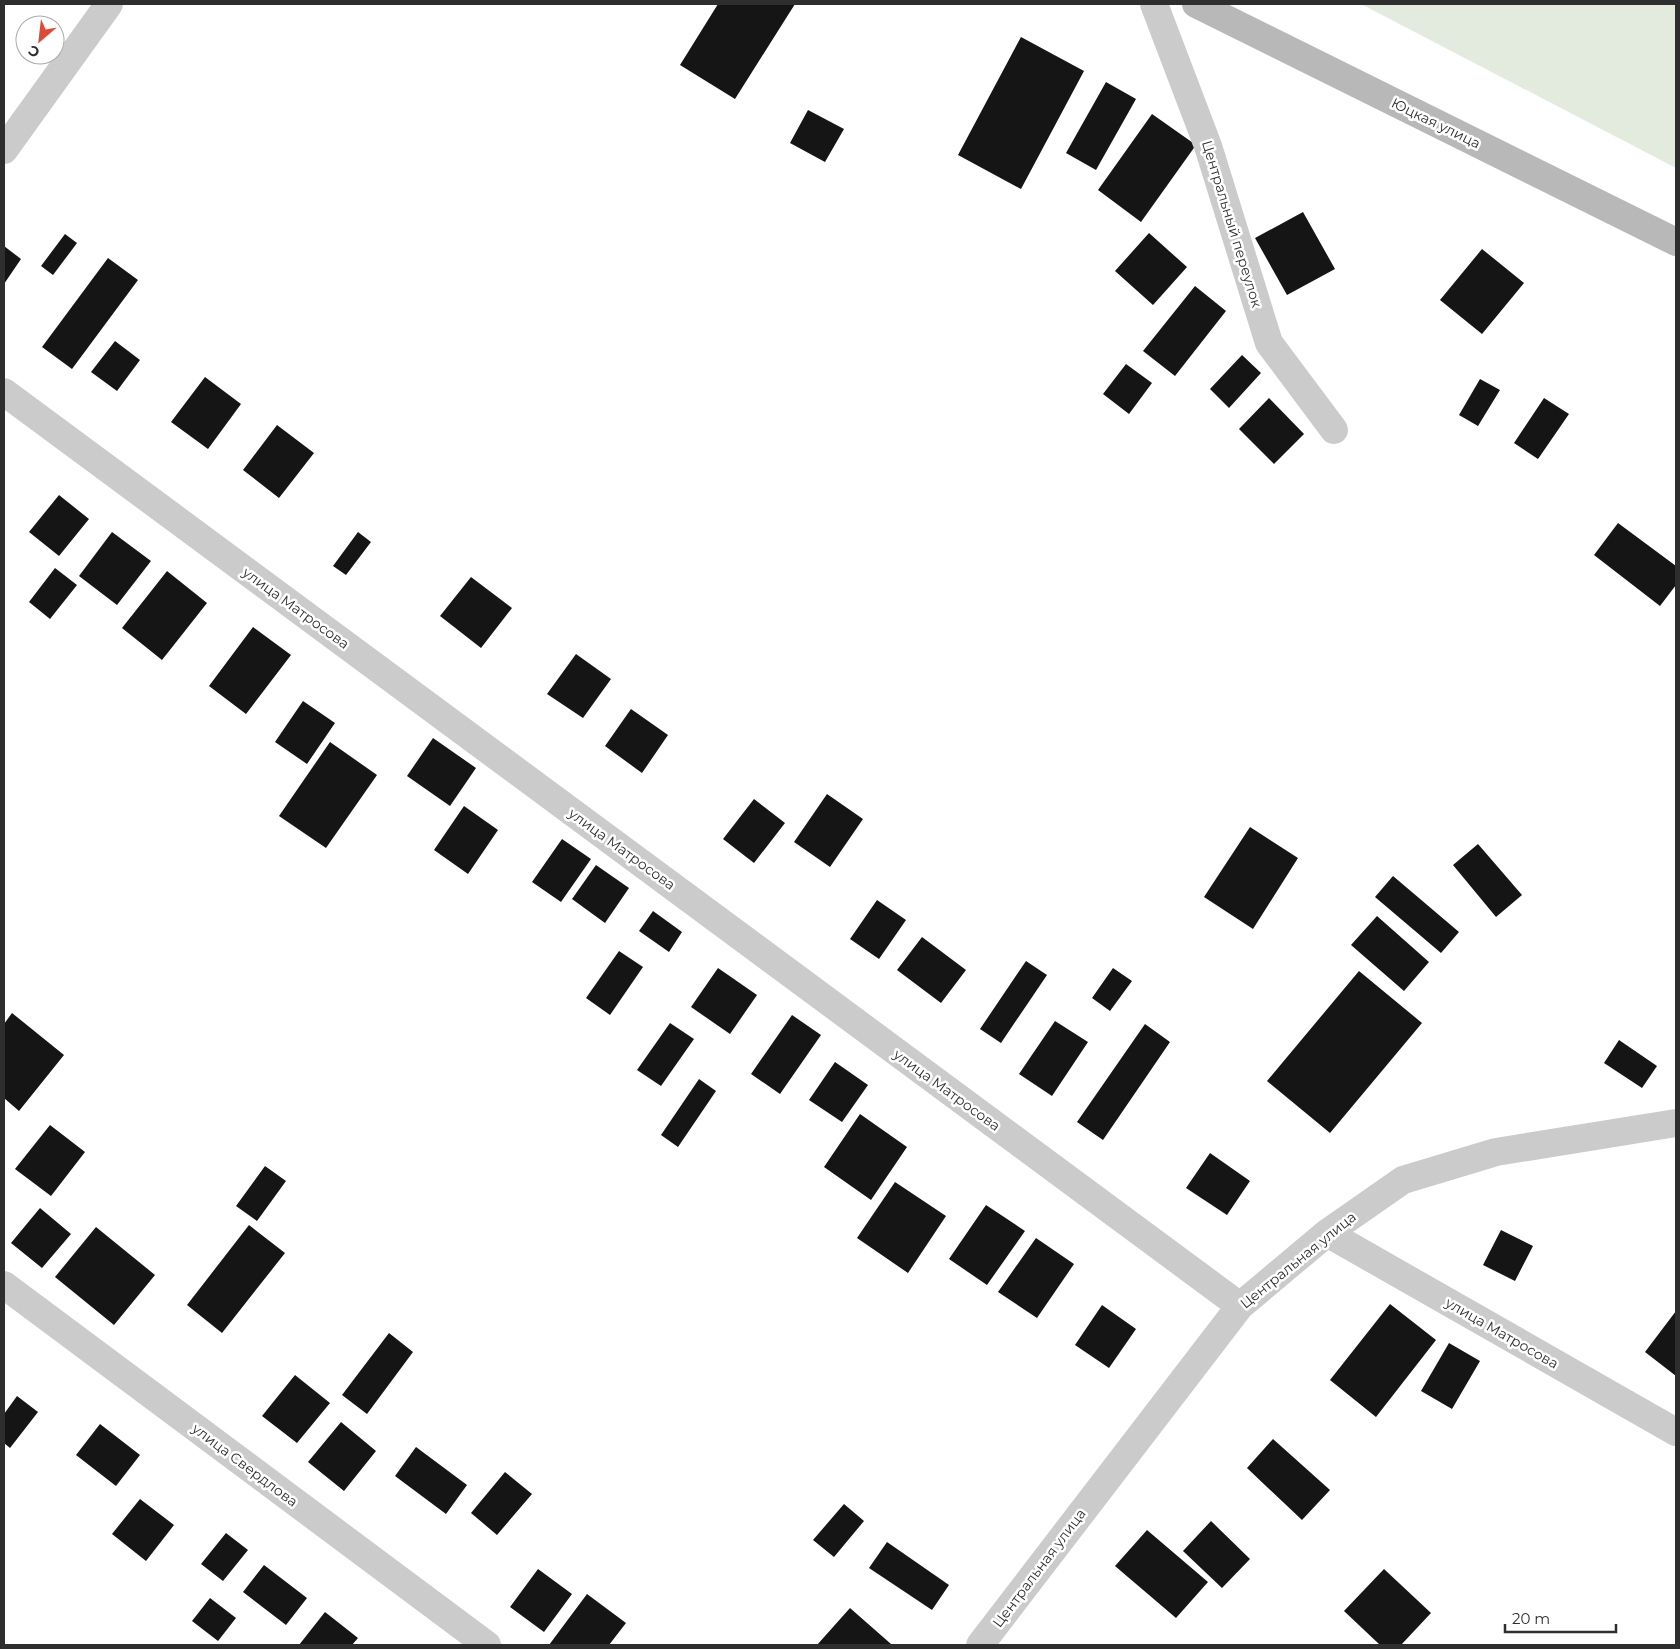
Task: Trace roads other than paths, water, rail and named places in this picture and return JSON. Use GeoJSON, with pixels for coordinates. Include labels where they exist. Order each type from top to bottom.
{"type":"FeatureCollection","features":[{"type":"Feature","properties":{"kind":"main road","name":"Юцкая улица"},"geometry":{"type":"LineString","coordinates":[[1196,4],[1676,242]]}},
{"type":"Feature","properties":{"kind":"street"},"geometry":{"type":"LineString","coordinates":[[4,150],[108,4]]}},
{"type":"Feature","properties":{"kind":"street","name":"Центральный переулок"},"geometry":{"type":"LineString","coordinates":[[1154,4],[1208,146],[1269,343],[1334,430]]}},
{"type":"Feature","properties":{"kind":"street","name":"улица Матросова"},"geometry":{"type":"LineString","coordinates":[[4,392],[1240,1306]]}},
{"type":"Feature","properties":{"kind":"street","name":"Центральная улица"},"geometry":{"type":"LineString","coordinates":[[980,1645],[1240,1306],[1327,1233],[1403,1180],[1496,1152],[1676,1123]]}},
{"type":"Feature","properties":{"kind":"street","name":"улица Матросова"},"geometry":{"type":"LineString","coordinates":[[1327,1233],[1676,1432]]}},
{"type":"Feature","properties":{"kind":"street","name":"улица Свердлова"},"geometry":{"type":"LineString","coordinates":[[4,1285],[487,1645]]}}]}
